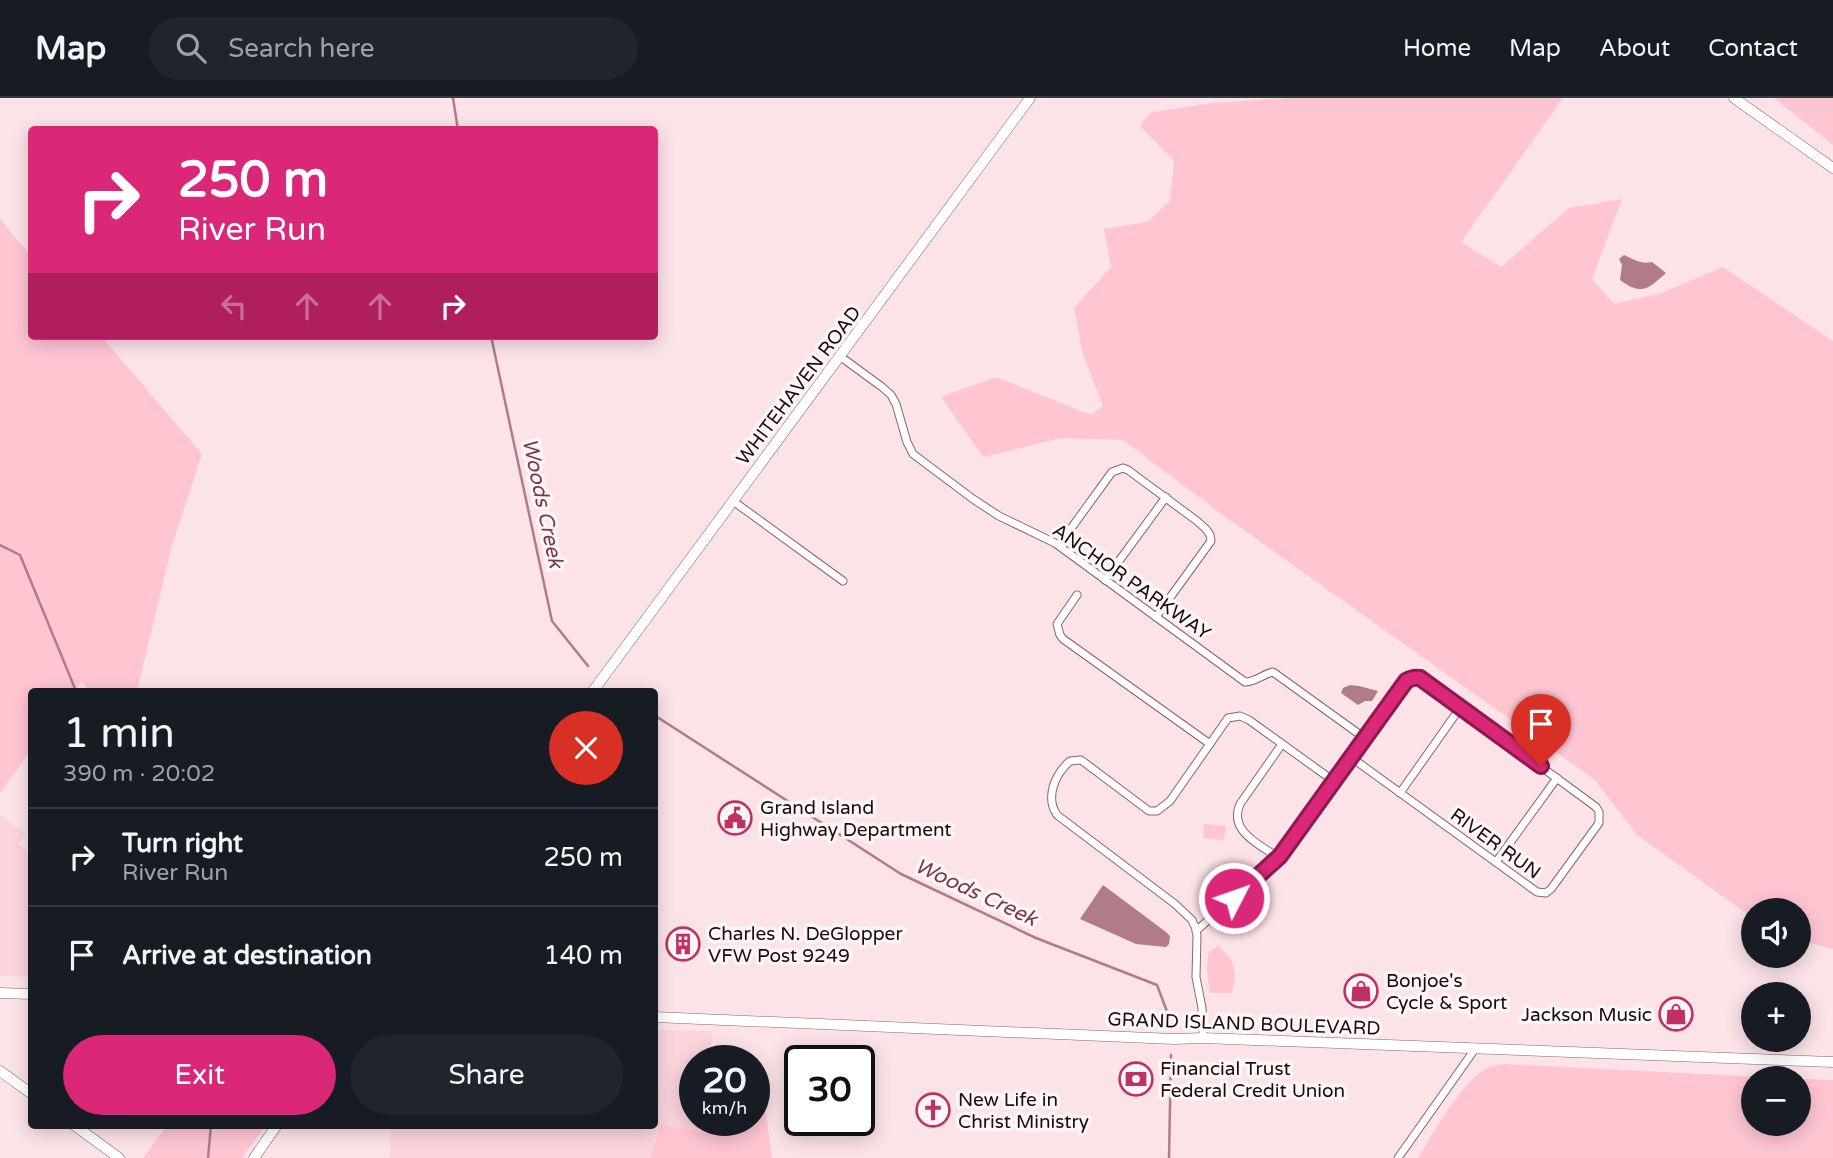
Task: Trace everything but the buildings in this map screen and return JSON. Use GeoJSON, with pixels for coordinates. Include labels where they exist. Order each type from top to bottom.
{"type":"FeatureCollection","features":[{"type":"Feature","properties":{"kind":"main road","name":"WHITEHAVEN ROAD"},"geometry":{"type":"LineString","coordinates":[[595,688],[1030,98]]}},
{"type":"Feature","properties":{"kind":"main road"},"geometry":{"type":"LineString","coordinates":[[1734,98],[1833,168]]}},
{"type":"Feature","properties":{"kind":"main road"},"geometry":{"type":"LineString","coordinates":[[0,993],[28,994]]}},
{"type":"Feature","properties":{"kind":"main road","name":"GRAND ISLAND BOULEVARD"},"geometry":{"type":"LineString","coordinates":[[658,1017],[1833,1062]]}},
{"type":"Feature","properties":{"kind":"main road"},"geometry":{"type":"LineString","coordinates":[[0,1071],[28,1091]]}},
{"type":"Feature","properties":{"kind":"main road"},"geometry":{"type":"LineString","coordinates":[[79,1129],[119,1158]]}},
{"type":"Feature","properties":{"kind":"main road"},"geometry":{"type":"LineString","coordinates":[[254,1158],[274,1129]]}},
{"type":"Feature","properties":{"kind":"street","name":"ANCHOR PARKWAY"},"geometry":{"type":"LineString","coordinates":[[841,357],[891,395],[913,454],[999,516],[1059,545],[1245,682],[1273,672],[1366,739]]}},
{"type":"Feature","properties":{"kind":"street"},"geometry":{"type":"LineString","coordinates":[[1059,545],[1112,472],[1123,468],[1128,470],[1166,498],[1206,529],[1211,541],[1156,617]]}},
{"type":"Feature","properties":{"kind":"street"},"geometry":{"type":"LineString","coordinates":[[1105,580],[1166,498]]}},
{"type":"Feature","properties":{"kind":"street"},"geometry":{"type":"LineString","coordinates":[[733,501],[843,581]]}},
{"type":"Feature","properties":{"kind":"street"},"geometry":{"type":"LineString","coordinates":[[1077,595],[1057,624],[1063,639],[1210,744]]}},
{"type":"Feature","properties":{"kind":"street","name":"RIVER RUN"},"geometry":{"type":"LineString","coordinates":[[1196,931],[1279,858],[1406,681],[1415,677],[1420,678],[1596,807],[1599,823],[1551,889],[1546,893],[1537,892],[1352,758]]}},
{"type":"Feature","properties":{"kind":"street"},"geometry":{"type":"LineString","coordinates":[[1400,793],[1460,708]]}},
{"type":"Feature","properties":{"kind":"street"},"geometry":{"type":"LineString","coordinates":[[1203,1038],[1202,1008],[1195,964],[1196,931],[1192,920],[1175,904],[1056,816],[1052,791],[1058,775],[1070,761],[1080,760],[1149,811],[1157,811],[1170,801],[1228,718],[1235,716],[1250,720],[1335,782]]}},
{"type":"Feature","properties":{"kind":"street"},"geometry":{"type":"LineString","coordinates":[[1279,858],[1242,832],[1237,814],[1240,804],[1282,744]]}},
{"type":"Feature","properties":{"kind":"street"},"geometry":{"type":"LineString","coordinates":[[1496,862],[1557,778]]}},
{"type":"Feature","properties":{"kind":"street"},"geometry":{"type":"LineString","coordinates":[[1398,1158],[1475,1049]]}},
{"type":"Feature","properties":{"kind":"shaded area"},"geometry":{"type":"Polygon","coordinates":[[[1289,98],[1563,98],[1461,242],[1501,267],[1569,208],[1622,199],[1592,279],[1614,304],[1662,293],[1723,267],[1833,341],[1833,949],[1811,943],[1811,898],[1741,898],[1741,909],[1638,836],[1594,779],[1231,521],[1123,440],[1061,438],[983,457],[941,397],[996,377],[1091,415],[1103,406],[1083,355],[1074,308],[1111,267],[1104,229],[1147,222],[1170,201],[1174,161],[1140,126],[1150,113],[1211,103],[1289,98]]]}},
{"type":"Feature","properties":{"kind":"shaded area"},"geometry":{"type":"Polygon","coordinates":[[[1774,98],[1833,98],[1833,145],[1774,98]]]}},
{"type":"Feature","properties":{"kind":"shaded area"},"geometry":{"type":"Polygon","coordinates":[[[0,219],[28,252],[28,340],[104,340],[202,454],[172,545],[138,688],[87,688],[82,681],[77,688],[28,688],[28,754],[0,793],[0,219]]]}},
{"type":"Feature","properties":{"kind":"shaded area"},"geometry":{"type":"Polygon","coordinates":[[[1624,255],[1641,262],[1652,262],[1666,273],[1649,286],[1634,288],[1620,280],[1622,265],[1619,259],[1624,255]]]}},
{"type":"Feature","properties":{"kind":"shaded area"},"geometry":{"type":"Polygon","coordinates":[[[1350,685],[1378,691],[1372,701],[1358,705],[1341,693],[1343,688],[1350,685]]]}},
{"type":"Feature","properties":{"kind":"shaded area"},"geometry":{"type":"Polygon","coordinates":[[[0,815],[26,834],[18,844],[28,851],[28,977],[0,976],[0,815]]]}},
{"type":"Feature","properties":{"kind":"shaded area"},"geometry":{"type":"Polygon","coordinates":[[[1204,824],[1226,826],[1224,840],[1203,838],[1204,824]]]}},
{"type":"Feature","properties":{"kind":"shaded area"},"geometry":{"type":"Polygon","coordinates":[[[1103,885],[1166,932],[1170,936],[1169,944],[1166,947],[1136,944],[1080,919],[1103,885]]]}},
{"type":"Feature","properties":{"kind":"shaded area"},"geometry":{"type":"Polygon","coordinates":[[[1218,945],[1234,967],[1232,993],[1210,993],[1208,954],[1218,945]]]}},
{"type":"Feature","properties":{"kind":"shaded area"},"geometry":{"type":"Polygon","coordinates":[[[658,1030],[713,1031],[712,1045],[679,1045],[679,1128],[661,1125],[650,1158],[390,1158],[391,1129],[658,1129],[658,1030]]]}},
{"type":"Feature","properties":{"kind":"shaded area"},"geometry":{"type":"Polygon","coordinates":[[[1502,1064],[1741,1076],[1741,1136],[1811,1136],[1811,1079],[1833,1080],[1833,1158],[1418,1158],[1448,1109],[1467,1085],[1492,1066],[1502,1064]]]}},
{"type":"Feature","properties":{"kind":"shaded area"},"geometry":{"type":"Polygon","coordinates":[[[661,1125],[679,1128],[679,1136],[769,1136],[772,1158],[650,1158],[661,1125]]]}},
{"type":"Feature","properties":{"kind":"shaded area"},"geometry":{"type":"Polygon","coordinates":[[[164,1129],[263,1129],[242,1158],[143,1158],[164,1129]]]}},
{"type":"Feature","properties":{"kind":"waterway","name":"Woods Creek"},"geometry":{"type":"LineString","coordinates":[[453,98],[457,126]]}},
{"type":"Feature","properties":{"kind":"waterway","name":"Woods Creek"},"geometry":{"type":"LineString","coordinates":[[492,340],[552,621],[588,666]]}},
{"type":"Feature","properties":{"kind":"waterway"},"geometry":{"type":"LineString","coordinates":[[0,545],[20,555],[75,688]]}},
{"type":"Feature","properties":{"kind":"waterway","name":"Woods Creek"},"geometry":{"type":"LineString","coordinates":[[658,718],[901,874],[1036,938],[1157,985],[1171,1022]]}},
{"type":"Feature","properties":{"kind":"waterway","name":"Woods Creek"},"geometry":{"type":"LineString","coordinates":[[1169,1158],[1171,1055]]}},
{"type":"Feature","properties":{"kind":"waterway"},"geometry":{"type":"LineString","coordinates":[[208,1158],[211,1129]]}},
{"type":"Feature","properties":{"kind":"place","name":"Grand Island Highway Department"},"geometry":{"type":"Point","coordinates":[735,818]}},
{"type":"Feature","properties":{"kind":"place","name":"Charles N. DeGlopper VFW Post 9249"},"geometry":{"type":"Point","coordinates":[683,944]}},
{"type":"Feature","properties":{"kind":"place","name":"Bonjoe's Cycle & Sport"},"geometry":{"type":"Point","coordinates":[1361,991]}},
{"type":"Feature","properties":{"kind":"place","name":"Jackson Music"},"geometry":{"type":"Point","coordinates":[1676,1014]}},
{"type":"Feature","properties":{"kind":"place","name":"Financial Trust Federal Credit Union"},"geometry":{"type":"Point","coordinates":[1136,1079]}},
{"type":"Feature","properties":{"kind":"place","name":"New Life in Christ Ministry"},"geometry":{"type":"Point","coordinates":[933,1110]}},
{"type":"Feature","properties":{"kind":"route"},"geometry":{"type":"LineString","coordinates":[[1234,898],[1280,856],[1406,681],[1415,677],[1541,766]]}}]}
